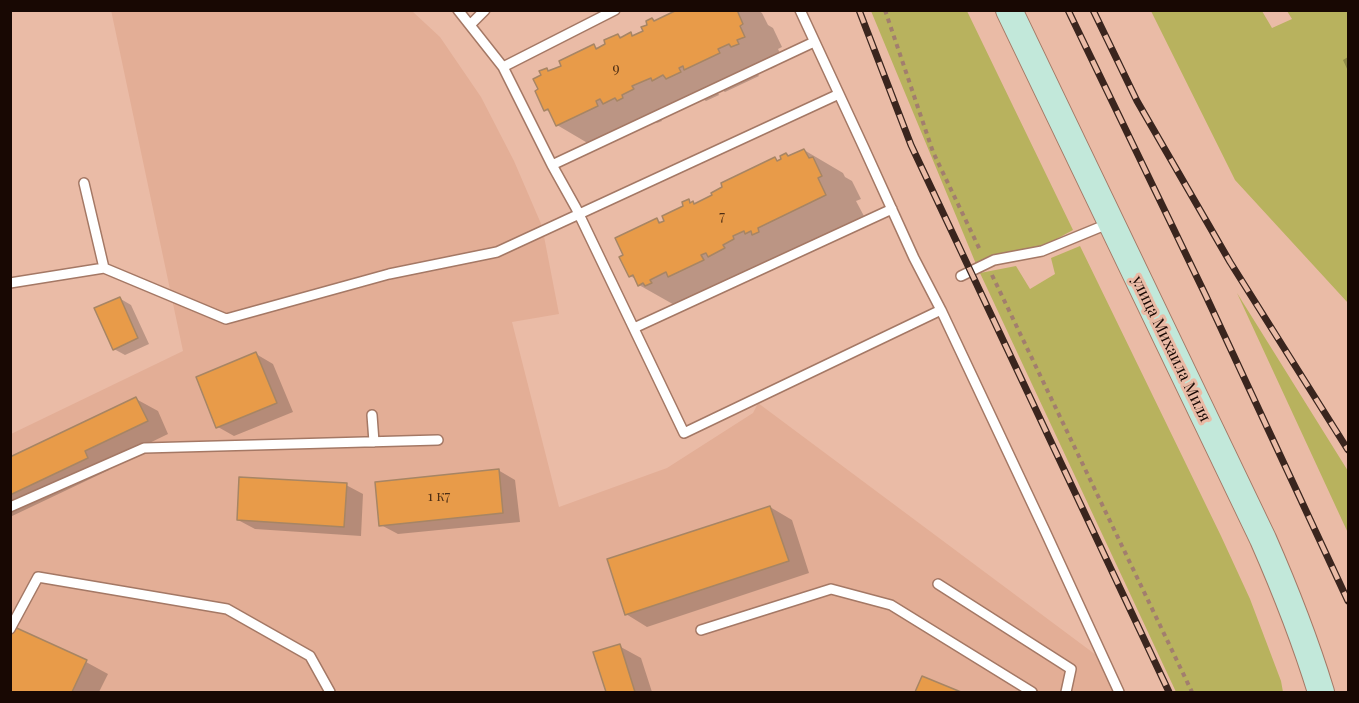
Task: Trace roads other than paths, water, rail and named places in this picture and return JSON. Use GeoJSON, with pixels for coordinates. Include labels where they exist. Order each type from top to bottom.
{"type":"FeatureCollection","features":[{"type":"Feature","properties":{"kind":"main road","name":"улица Михаила Миля"},"geometry":{"type":"LineString","coordinates":[[1009,10],[1263,539],[1311,658],[1321,693]]}},
{"type":"Feature","properties":{"kind":"lane"},"geometry":{"type":"LineString","coordinates":[[458,10],[503,67],[579,214],[684,433],[941,310]]}},
{"type":"Feature","properties":{"kind":"lane"},"geometry":{"type":"LineString","coordinates":[[470,25],[485,10]]}},
{"type":"Feature","properties":{"kind":"lane"},"geometry":{"type":"LineString","coordinates":[[503,67],[615,10]]}},
{"type":"Feature","properties":{"kind":"lane"},"geometry":{"type":"LineString","coordinates":[[800,10],[1119,693]]}},
{"type":"Feature","properties":{"kind":"lane"},"geometry":{"type":"LineString","coordinates":[[552,165],[814,42]]}},
{"type":"Feature","properties":{"kind":"lane"},"geometry":{"type":"LineString","coordinates":[[10,284],[104,268],[226,319],[389,274],[497,252],[839,94]]}},
{"type":"Feature","properties":{"kind":"lane"},"geometry":{"type":"LineString","coordinates":[[84,183],[104,268]]}},
{"type":"Feature","properties":{"kind":"lane"},"geometry":{"type":"LineString","coordinates":[[634,328],[892,209]]}},
{"type":"Feature","properties":{"kind":"lane"},"geometry":{"type":"LineString","coordinates":[[961,276],[994,260],[1042,251],[1111,223]]}},
{"type":"Feature","properties":{"kind":"lane"},"geometry":{"type":"LineString","coordinates":[[372,415],[374,442]]}},
{"type":"Feature","properties":{"kind":"lane"},"geometry":{"type":"LineString","coordinates":[[10,507],[144,448],[438,440]]}},
{"type":"Feature","properties":{"kind":"lane"},"geometry":{"type":"LineString","coordinates":[[10,629],[38,577],[227,609],[310,657],[330,693]]}},
{"type":"Feature","properties":{"kind":"lane"},"geometry":{"type":"LineString","coordinates":[[938,584],[1071,669],[1066,693]]}},
{"type":"Feature","properties":{"kind":"lane"},"geometry":{"type":"LineString","coordinates":[[701,630],[831,589],[891,605],[1032,693]]}},
{"type":"Feature","properties":{"kind":"railway"},"geometry":{"type":"LineString","coordinates":[[859,10],[911,145],[1169,692]]}},
{"type":"Feature","properties":{"kind":"railway"},"geometry":{"type":"LineString","coordinates":[[1068,10],[1206,296],[1348,601]]}},
{"type":"Feature","properties":{"kind":"railway"},"geometry":{"type":"LineString","coordinates":[[1093,10],[1137,101],[1230,262],[1348,450]]}}]}
